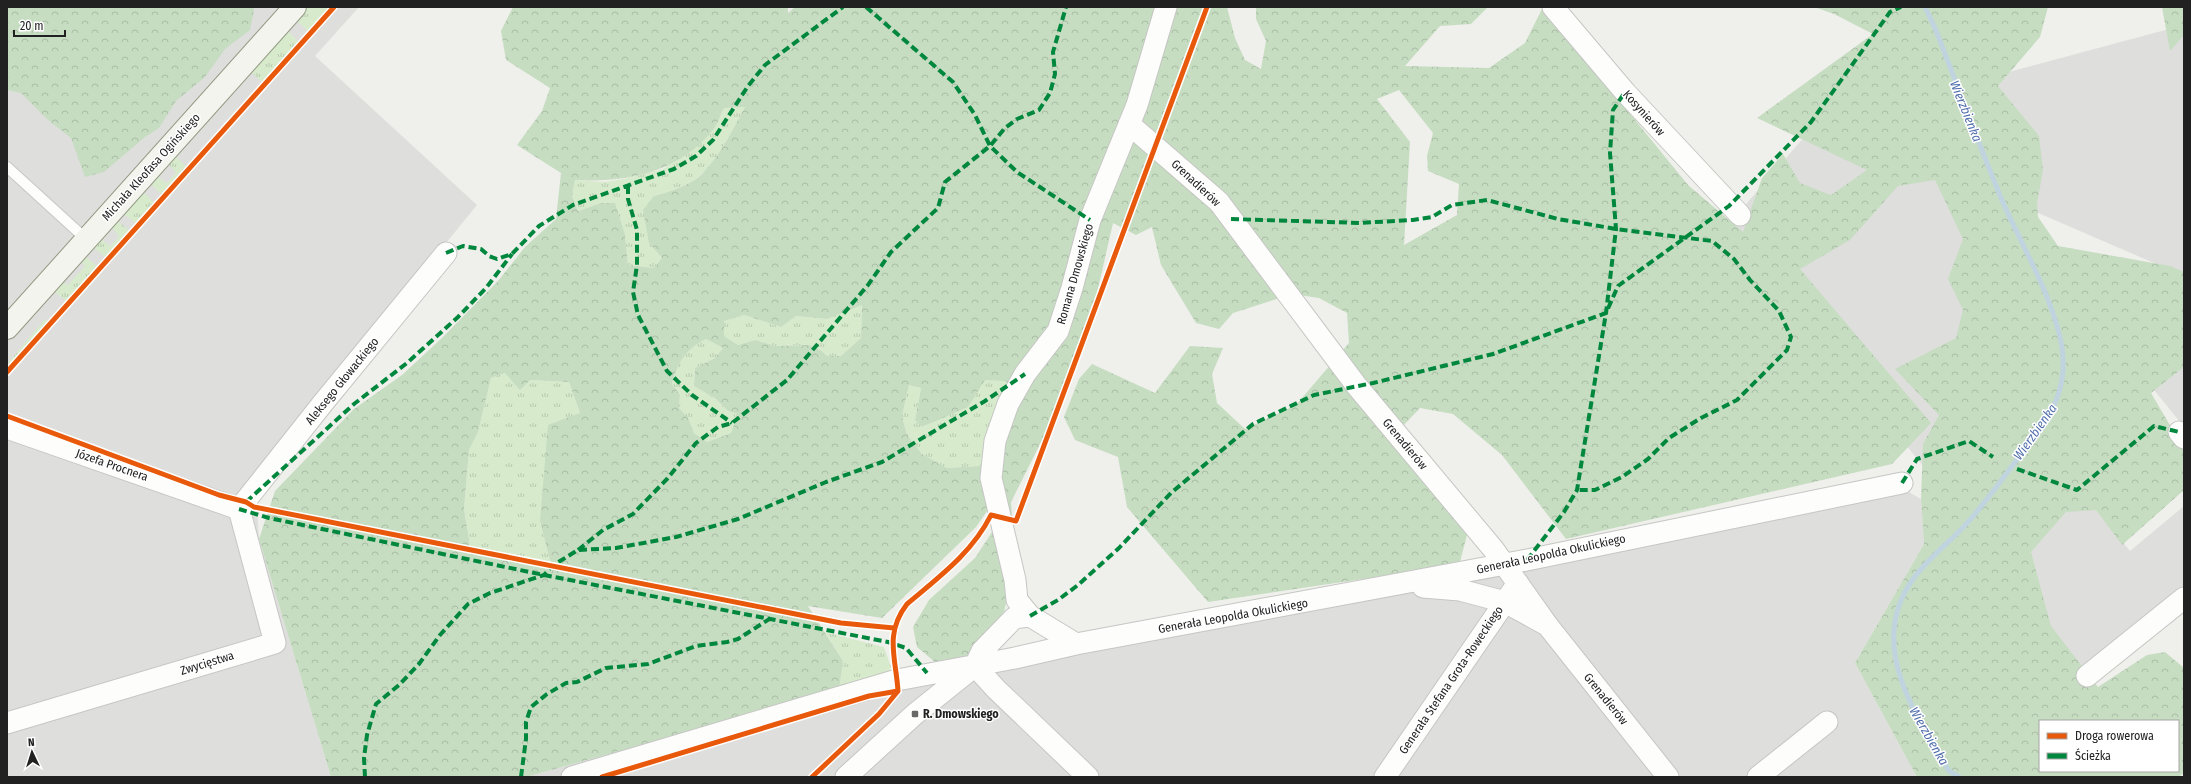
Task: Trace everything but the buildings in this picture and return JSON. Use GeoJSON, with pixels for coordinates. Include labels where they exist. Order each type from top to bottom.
{"type":"FeatureCollection","features":[{"type":"Feature","properties":{"kind":"street","name":"Michała Kleofasa Ogińskiego"},"geometry":{"type":"LineString","coordinates":[[7,328],[295,7]]}},
{"type":"Feature","properties":{"kind":"street","name":"Romana Dmowskiego"},"geometry":{"type":"LineString","coordinates":[[1076,644],[1030,616],[1017,600],[1015,580],[991,478],[995,441],[1008,404],[1022,380],[1058,331],[1072,288],[1090,220],[1137,105],[1166,7]]}},
{"type":"Feature","properties":{"kind":"street","name":"Kosynierów"},"geometry":{"type":"LineString","coordinates":[[1553,7],[1625,92],[1740,215]]}},
{"type":"Feature","properties":{"kind":"street","name":"Grenadierów"},"geometry":{"type":"LineString","coordinates":[[1129,124],[1218,202],[1356,385],[1505,564],[1548,626],[1668,777]]}},
{"type":"Feature","properties":{"kind":"street","name":"Aleksego Głowackiego"},"geometry":{"type":"LineString","coordinates":[[239,510],[323,403],[446,253]]}},
{"type":"Feature","properties":{"kind":"street","name":"Józefa Procnera"},"geometry":{"type":"LineString","coordinates":[[7,428],[239,510]]}},
{"type":"Feature","properties":{"kind":"street","name":"Generała Leopolda Okulickiego"},"geometry":{"type":"LineString","coordinates":[[572,777],[890,682],[927,673],[975,666],[1076,644],[1398,585],[1902,483]]}},
{"type":"Feature","properties":{"kind":"street","name":"Zwycięstwa"},"geometry":{"type":"LineString","coordinates":[[7,723],[275,643],[239,510]]}},
{"type":"Feature","properties":{"kind":"street","name":"Generała Stefana Grota-Roweckiego"},"geometry":{"type":"LineString","coordinates":[[1385,777],[1518,583]]}},
{"type":"Feature","properties":{"kind":"street"},"geometry":{"type":"LineString","coordinates":[[1398,585],[1460,590],[1505,602],[1548,626]]}},
{"type":"Feature","properties":{"kind":"street"},"geometry":{"type":"LineString","coordinates":[[2087,676],[2184,598]]}},
{"type":"Feature","properties":{"kind":"street"},"geometry":{"type":"LineString","coordinates":[[846,777],[915,714],[975,666],[982,651],[1014,618],[1030,616]]}},
{"type":"Feature","properties":{"kind":"street"},"geometry":{"type":"LineString","coordinates":[[975,666],[996,689],[1088,777]]}},
{"type":"Feature","properties":{"kind":"street"},"geometry":{"type":"LineString","coordinates":[[1758,777],[1826,722]]}},
{"type":"Feature","properties":{"kind":"lane"},"geometry":{"type":"LineString","coordinates":[[7,168],[86,239]]}},
{"type":"Feature","properties":{"kind":"shaded area"},"geometry":{"type":"Polygon","coordinates":[[[7,7],[359,7],[315,56],[477,205],[255,477],[259,539],[331,777],[7,777],[7,7]]]}},
{"type":"Feature","properties":{"kind":"shaded area"},"geometry":{"type":"Polygon","coordinates":[[[1886,17],[2043,317],[1964,516],[1727,226],[1819,120],[1886,17]]]}},
{"type":"Feature","properties":{"kind":"shaded area"},"geometry":{"type":"Polygon","coordinates":[[[2184,25],[2184,276],[2015,203],[1968,83],[2184,25]]]}},
{"type":"Feature","properties":{"kind":"shaded area"},"geometry":{"type":"Polygon","coordinates":[[[2184,317],[2184,427],[2133,364],[2184,317]]]}},
{"type":"Feature","properties":{"kind":"shaded area"},"geometry":{"type":"Polygon","coordinates":[[[2044,444],[2130,551],[2184,506],[2184,593],[2085,675],[1974,531],[2044,444]]]}},
{"type":"Feature","properties":{"kind":"shaded area"},"geometry":{"type":"Polygon","coordinates":[[[1886,479],[1921,499],[1924,544],[1855,663],[1917,777],[526,777],[839,690],[1886,479]]]}},
{"type":"Feature","properties":{"kind":"green space"},"geometry":{"type":"Polygon","coordinates":[[[7,7],[253,7],[254,10],[250,30],[225,49],[205,77],[176,101],[159,128],[145,137],[104,172],[85,177],[71,138],[48,120],[21,93],[7,90],[7,7]]]}},
{"type":"Feature","properties":{"kind":"green space"},"geometry":{"type":"Polygon","coordinates":[[[306,7],[330,7],[308,31],[297,21],[306,7]]]}},
{"type":"Feature","properties":{"kind":"green space"},"geometry":{"type":"Polygon","coordinates":[[[513,7],[788,7],[788,13],[795,7],[1227,7],[1235,38],[1245,60],[1261,69],[1266,41],[1256,19],[1256,7],[1488,7],[1471,24],[1440,26],[1405,66],[1489,68],[1525,43],[1543,7],[1688,185],[1743,232],[1762,178],[1783,154],[1800,183],[1831,195],[1867,170],[1757,118],[1873,34],[1834,14],[1814,7],[2048,7],[2040,37],[1998,86],[2039,136],[2043,170],[2037,204],[2038,217],[2058,246],[2170,266],[2184,272],[2184,367],[2151,393],[2184,449],[2184,490],[2122,545],[2096,510],[2066,512],[2031,552],[2051,626],[2098,687],[2147,655],[2165,652],[2184,668],[2184,773],[2178,777],[1917,777],[1855,663],[1924,544],[1921,499],[1923,444],[1939,415],[1895,369],[1956,338],[1963,310],[1948,279],[1963,239],[1935,180],[1898,186],[1850,240],[1800,269],[1931,423],[1892,464],[1566,539],[1502,455],[1453,414],[1420,408],[1400,429],[1468,531],[1460,562],[1403,573],[1208,602],[1127,507],[1118,457],[1075,440],[1064,417],[1079,379],[1092,364],[1155,393],[1190,346],[1223,348],[1212,374],[1217,403],[1245,429],[1296,405],[1349,343],[1347,313],[1319,298],[1292,294],[1233,313],[1219,329],[1196,323],[1161,265],[1152,227],[1136,235],[1113,223],[1094,306],[1049,426],[1011,502],[1015,563],[1004,612],[964,659],[935,662],[917,647],[913,627],[929,600],[975,558],[1005,512],[999,494],[976,527],[882,618],[808,606],[843,661],[839,690],[526,777],[331,777],[259,539],[275,491],[354,409],[402,375],[442,338],[498,281],[525,247],[556,219],[561,173],[517,145],[542,111],[550,88],[506,60],[501,31],[513,7]],[[1399,90],[1377,99],[1410,142],[1404,245],[1457,215],[1459,184],[1428,171],[1427,156],[1433,133],[1399,90]],[[745,107],[724,108],[715,128],[684,156],[668,165],[633,177],[575,180],[572,196],[578,211],[601,203],[615,203],[625,235],[628,265],[654,268],[662,258],[649,243],[643,210],[654,196],[673,190],[693,181],[709,166],[726,141],[745,107]],[[862,305],[827,319],[796,316],[781,327],[744,315],[724,321],[724,336],[738,345],[755,340],[776,346],[809,345],[822,351],[827,356],[841,356],[861,338],[862,305]],[[706,339],[683,357],[672,384],[680,395],[679,408],[688,418],[694,433],[707,442],[731,433],[738,414],[728,411],[716,399],[694,386],[695,368],[715,358],[723,348],[706,339]],[[505,373],[491,378],[478,432],[469,450],[464,509],[471,552],[551,564],[540,521],[548,425],[580,413],[569,382],[530,380],[520,390],[505,373]],[[985,380],[968,407],[922,427],[915,420],[921,388],[909,385],[902,416],[907,435],[922,454],[947,468],[979,466],[988,454],[1009,394],[1006,381],[985,380]]]}},
{"type":"Feature","properties":{"kind":"green space"},"geometry":{"type":"Polygon","coordinates":[[[2162,7],[2184,7],[2184,35],[2170,51],[2162,7]]]}},
{"type":"Feature","properties":{"kind":"green space"},"geometry":{"type":"Polygon","coordinates":[[[288,31],[299,42],[263,83],[251,72],[288,31]]]}},
{"type":"Feature","properties":{"kind":"green space"},"geometry":{"type":"Polygon","coordinates":[[[745,107],[721,149],[710,165],[699,177],[673,190],[654,196],[649,243],[662,258],[654,268],[628,265],[625,235],[601,203],[578,211],[572,196],[575,180],[604,182],[624,179],[663,169],[714,129],[724,108],[745,107]]]}},
{"type":"Feature","properties":{"kind":"green space"},"geometry":{"type":"Polygon","coordinates":[[[173,157],[176,157],[186,166],[161,194],[151,184],[155,177],[158,177],[167,183],[176,173],[169,164],[173,157]]]}},
{"type":"Feature","properties":{"kind":"green space"},"geometry":{"type":"Polygon","coordinates":[[[143,192],[154,202],[135,223],[124,214],[143,192]]]}},
{"type":"Feature","properties":{"kind":"green space"},"geometry":{"type":"Polygon","coordinates":[[[116,220],[129,230],[105,257],[94,248],[94,244],[102,240],[110,246],[119,237],[112,227],[116,220]]]}},
{"type":"Feature","properties":{"kind":"green space"},"geometry":{"type":"Polygon","coordinates":[[[82,257],[86,257],[97,266],[66,301],[55,292],[54,288],[61,282],[68,285],[85,266],[82,262],[82,257]]]}},
{"type":"Feature","properties":{"kind":"green space"},"geometry":{"type":"Polygon","coordinates":[[[862,304],[861,338],[841,356],[827,356],[822,351],[809,345],[776,346],[755,340],[738,345],[724,336],[723,321],[744,315],[781,327],[796,316],[827,319],[862,304]]]}},
{"type":"Feature","properties":{"kind":"green space"},"geometry":{"type":"Polygon","coordinates":[[[45,319],[48,321],[9,366],[7,364],[45,319]]]}},
{"type":"Feature","properties":{"kind":"green space"},"geometry":{"type":"Polygon","coordinates":[[[706,339],[723,348],[715,358],[695,368],[694,386],[716,399],[728,411],[738,414],[731,433],[707,442],[694,433],[688,419],[679,408],[680,395],[672,384],[683,357],[706,339]]]}},
{"type":"Feature","properties":{"kind":"green space"},"geometry":{"type":"Polygon","coordinates":[[[505,373],[530,380],[569,382],[580,413],[540,521],[552,564],[471,553],[464,509],[469,450],[478,432],[491,378],[505,373]]]}},
{"type":"Feature","properties":{"kind":"green space"},"geometry":{"type":"Polygon","coordinates":[[[985,380],[1006,380],[1009,394],[988,454],[979,466],[947,468],[922,454],[907,435],[902,416],[909,385],[921,388],[915,420],[923,427],[940,418],[965,401],[985,380]]]}},
{"type":"Feature","properties":{"kind":"green space"},"geometry":{"type":"Polygon","coordinates":[[[825,632],[884,647],[891,667],[889,673],[839,690],[843,661],[825,632]]]}},
{"type":"Feature","properties":{"kind":"waterway","name":"Wierzbienka"},"geometry":{"type":"LineString","coordinates":[[1925,7],[1935,28],[2001,198],[2049,301],[2060,337],[2063,359],[2060,389],[2047,418],[1974,515],[1935,554],[1913,579],[1900,604],[1894,628],[1895,653],[1901,678],[1910,702],[1922,726],[1949,771],[1959,777]]}},
{"type":"Feature","properties":{"kind":"marked path"},"geometry":{"type":"LineString","coordinates":[[446,253],[463,246],[481,249],[489,256],[497,259],[512,254],[539,226],[573,205],[674,169],[696,156],[713,140],[748,86],[765,65],[843,7]]}},
{"type":"Feature","properties":{"kind":"marked path"},"geometry":{"type":"LineString","coordinates":[[866,7],[953,82],[975,115],[990,146],[1017,172],[1090,220]]}},
{"type":"Feature","properties":{"kind":"marked path"},"geometry":{"type":"LineString","coordinates":[[578,550],[603,530],[633,514],[667,479],[696,443],[718,427],[732,423],[787,380],[868,285],[891,252],[938,208],[945,182],[990,146],[1005,128],[1017,119],[1039,110],[1050,93],[1055,74],[1053,52],[1066,7]]}},
{"type":"Feature","properties":{"kind":"marked path"},"geometry":{"type":"LineString","coordinates":[[1030,616],[1058,600],[1078,585],[1119,548],[1171,493],[1253,424],[1314,395],[1373,383],[1493,354],[1606,313],[1618,286],[1729,206],[1811,122],[1890,12],[1901,7]]}},
{"type":"Feature","properties":{"kind":"marked path"},"geometry":{"type":"LineString","coordinates":[[1527,560],[1564,512],[1577,490],[1606,313],[1616,229],[1610,153],[1613,110],[1625,92]]}},
{"type":"Feature","properties":{"kind":"marked path"},"geometry":{"type":"LineString","coordinates":[[628,186],[628,199],[637,230],[637,265],[633,292],[638,315],[667,371],[692,395],[732,423]]}},
{"type":"Feature","properties":{"kind":"marked path"},"geometry":{"type":"LineString","coordinates":[[1231,219],[1359,223],[1413,220],[1432,217],[1452,205],[1487,200],[1558,219],[1616,229],[1712,241],[1734,259],[1750,280],[1779,311],[1791,337],[1787,350],[1737,400],[1701,418],[1669,438],[1648,459],[1622,477],[1595,490],[1577,490]]}},
{"type":"Feature","properties":{"kind":"marked path"},"geometry":{"type":"LineString","coordinates":[[246,502],[354,404],[407,363],[458,317],[486,288],[512,254]]}},
{"type":"Feature","properties":{"kind":"marked path"},"geometry":{"type":"LineString","coordinates":[[365,777],[364,758],[367,735],[376,704],[399,685],[419,664],[440,635],[468,604],[490,593],[544,575],[552,566],[578,550],[616,548],[676,537],[738,519],[826,482],[882,462],[985,401],[1025,374]]}},
{"type":"Feature","properties":{"kind":"marked path"},"geometry":{"type":"LineString","coordinates":[[2017,469],[2077,490],[2154,426],[2179,432]]}},
{"type":"Feature","properties":{"kind":"marked path"},"geometry":{"type":"LineString","coordinates":[[1902,483],[1917,459],[1969,441],[1993,457]]}},
{"type":"Feature","properties":{"kind":"marked path"},"geometry":{"type":"LineString","coordinates":[[239,509],[269,518],[544,575],[888,642],[906,648],[927,673]]}},
{"type":"Feature","properties":{"kind":"marked path"},"geometry":{"type":"LineString","coordinates":[[521,777],[526,739],[526,722],[531,707],[547,694],[566,683],[577,682],[606,668],[648,664],[696,646],[738,639],[771,618]]}},
{"type":"Feature","properties":{"kind":"cycle path"},"geometry":{"type":"LineString","coordinates":[[7,372],[334,7]]}},
{"type":"Feature","properties":{"kind":"cycle path"},"geometry":{"type":"LineString","coordinates":[[812,777],[879,714],[898,691],[893,646],[894,636],[900,615],[907,604],[943,574],[965,553],[983,529],[991,515],[1016,521],[1207,7]]}},
{"type":"Feature","properties":{"kind":"cycle path"},"geometry":{"type":"LineString","coordinates":[[7,416],[219,495],[246,502],[254,507],[841,623],[894,628]]}},
{"type":"Feature","properties":{"kind":"cycle path"},"geometry":{"type":"LineString","coordinates":[[602,777],[869,696],[898,691]]}},
{"type":"Feature","properties":{"kind":"place","name":"R. Dmowskiego"},"geometry":{"type":"Point","coordinates":[915,714]}}]}
